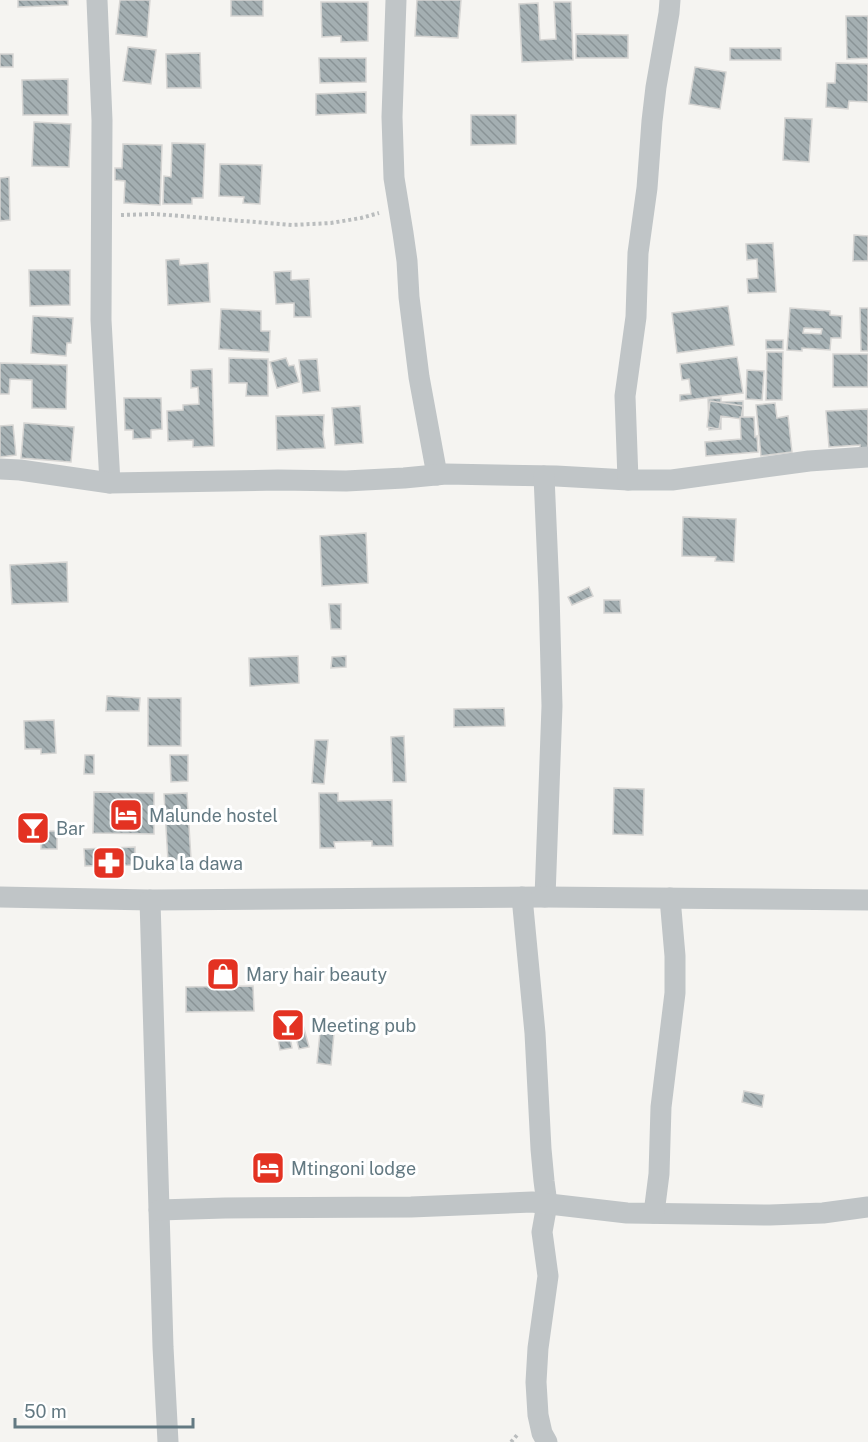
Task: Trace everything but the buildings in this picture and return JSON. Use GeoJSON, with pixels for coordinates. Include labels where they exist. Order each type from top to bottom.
{"type":"FeatureCollection","features":[{"type":"Feature","properties":{"kind":"street"},"geometry":{"type":"LineString","coordinates":[[97,0],[102,120],[101,320],[110,483]]}},
{"type":"Feature","properties":{"kind":"street"},"geometry":{"type":"LineString","coordinates":[[396,0],[392,117],[394,178],[399,204],[418,377],[437,475]]}},
{"type":"Feature","properties":{"kind":"street"},"geometry":{"type":"LineString","coordinates":[[628,480],[625,396],[636,317],[638,254],[655,98],[670,0]]}},
{"type":"Feature","properties":{"kind":"street"},"geometry":{"type":"LineString","coordinates":[[0,469],[110,483],[346,481],[446,474],[672,480],[809,462],[868,457]]}},
{"type":"Feature","properties":{"kind":"street"},"geometry":{"type":"LineString","coordinates":[[544,476],[552,706],[545,897]]}},
{"type":"Feature","properties":{"kind":"street"},"geometry":{"type":"LineString","coordinates":[[0,897],[150,900],[522,897],[868,900]]}},
{"type":"Feature","properties":{"kind":"street"},"geometry":{"type":"LineString","coordinates":[[522,897],[535,1033],[541,1149],[548,1204],[542,1232],[548,1276],[538,1348],[536,1382],[538,1415],[542,1434],[547,1442]]}},
{"type":"Feature","properties":{"kind":"street"},"geometry":{"type":"LineString","coordinates":[[654,1213],[659,1174],[661,1107],[675,993],[675,956],[670,898]]}},
{"type":"Feature","properties":{"kind":"street"},"geometry":{"type":"LineString","coordinates":[[150,900],[163,1347],[168,1442]]}},
{"type":"Feature","properties":{"kind":"street"},"geometry":{"type":"LineString","coordinates":[[159,1210],[411,1207],[511,1202],[532,1202],[627,1213],[770,1215],[868,1208]]}},
{"type":"Feature","properties":{"kind":"path"},"geometry":{"type":"LineString","coordinates":[[102,215],[155,214],[292,225],[331,223],[361,218],[399,204]]}},
{"type":"Feature","properties":{"kind":"place","name":"Malunde hostel"},"geometry":{"type":"Point","coordinates":[126,815]}},
{"type":"Feature","properties":{"kind":"place","name":"Bar"},"geometry":{"type":"Point","coordinates":[33,828]}},
{"type":"Feature","properties":{"kind":"place","name":"Duka la dawa"},"geometry":{"type":"Point","coordinates":[109,863]}},
{"type":"Feature","properties":{"kind":"place","name":"Mary hair beauty"},"geometry":{"type":"Point","coordinates":[223,974]}},
{"type":"Feature","properties":{"kind":"place","name":"Meeting pub"},"geometry":{"type":"Point","coordinates":[288,1025]}},
{"type":"Feature","properties":{"kind":"place","name":"Mtingoni lodge"},"geometry":{"type":"Point","coordinates":[268,1168]}}]}
